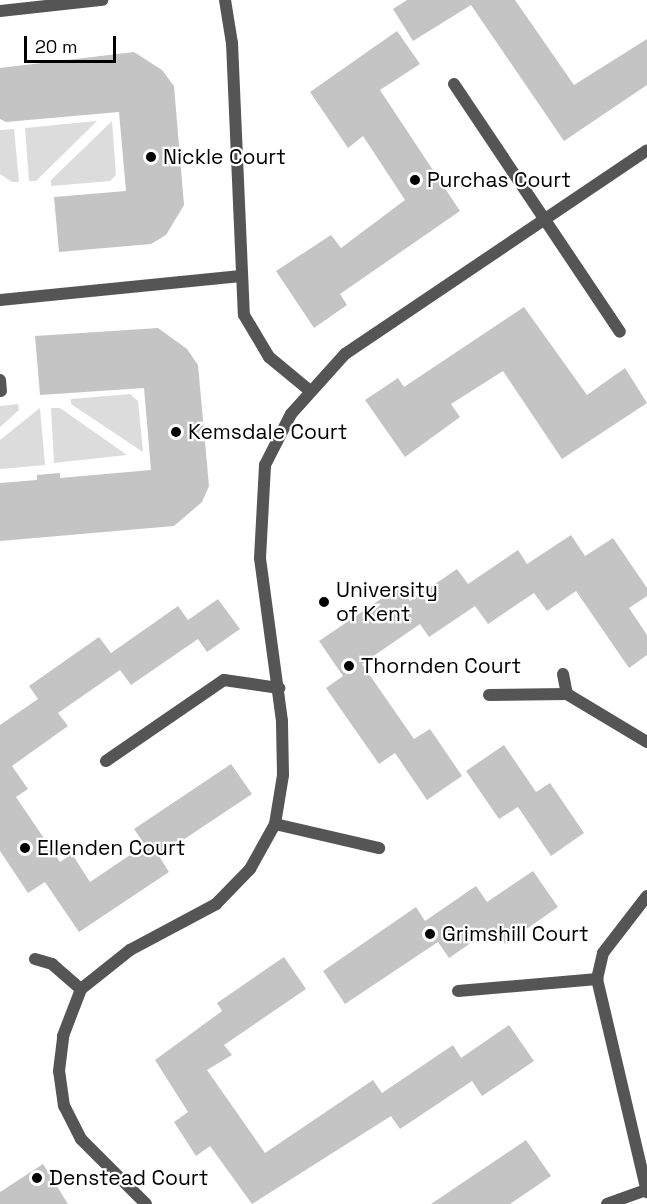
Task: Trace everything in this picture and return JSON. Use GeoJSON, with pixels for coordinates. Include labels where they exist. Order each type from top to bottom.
{"type":"FeatureCollection","features":[{"type":"Feature","properties":{"kind":"street"},"geometry":{"type":"LineString","coordinates":[[0,11],[102,0]]}},
{"type":"Feature","properties":{"kind":"street"},"geometry":{"type":"LineString","coordinates":[[225,0],[232,43],[241,276],[250,332],[269,357],[309,390]]}},
{"type":"Feature","properties":{"kind":"street"},"geometry":{"type":"LineString","coordinates":[[454,84],[620,332]]}},
{"type":"Feature","properties":{"kind":"street"},"geometry":{"type":"LineString","coordinates":[[146,1204],[81,1139],[64,1106],[59,1071],[63,1036],[81,989],[130,950],[216,904],[250,869],[275,824],[283,775],[279,688],[260,558],[260,496],[265,465],[309,390],[345,354],[647,150]]}},
{"type":"Feature","properties":{"kind":"street"},"geometry":{"type":"LineString","coordinates":[[0,300],[241,276]]}},
{"type":"Feature","properties":{"kind":"street"},"geometry":{"type":"LineString","coordinates":[[564,674],[567,694]]}},
{"type":"Feature","properties":{"kind":"street"},"geometry":{"type":"LineString","coordinates":[[106,760],[224,680],[279,688]]}},
{"type":"Feature","properties":{"kind":"street"},"geometry":{"type":"LineString","coordinates":[[489,695],[567,694],[647,742]]}},
{"type":"Feature","properties":{"kind":"street"},"geometry":{"type":"LineString","coordinates":[[275,824],[379,848]]}},
{"type":"Feature","properties":{"kind":"street"},"geometry":{"type":"LineString","coordinates":[[607,1204],[647,1191],[642,1152],[597,979],[603,953],[647,896]]}},
{"type":"Feature","properties":{"kind":"street"},"geometry":{"type":"LineString","coordinates":[[35,959],[52,964],[81,989]]}},
{"type":"Feature","properties":{"kind":"street"},"geometry":{"type":"LineString","coordinates":[[459,991],[597,979]]}},
{"type":"Feature","properties":{"kind":"shaded area"},"geometry":{"type":"Polygon","coordinates":[[[97,121],[36,181],[29,181],[25,128],[97,121]]]}},
{"type":"Feature","properties":{"kind":"shaded area"},"geometry":{"type":"Polygon","coordinates":[[[112,121],[116,175],[110,181],[51,186],[51,180],[112,121]]]}},
{"type":"Feature","properties":{"kind":"shaded area"},"geometry":{"type":"Polygon","coordinates":[[[14,129],[19,182],[12,182],[0,174],[0,130],[14,129]]]}},
{"type":"Feature","properties":{"kind":"shaded area"},"geometry":{"type":"Polygon","coordinates":[[[130,394],[138,401],[143,452],[71,404],[71,399],[130,394]]]}},
{"type":"Feature","properties":{"kind":"shaded area"},"geometry":{"type":"Polygon","coordinates":[[[18,404],[19,410],[0,427],[0,406],[18,404]]]}},
{"type":"Feature","properties":{"kind":"shaded area"},"geometry":{"type":"Polygon","coordinates":[[[40,408],[45,465],[0,469],[0,440],[40,408]]]}},
{"type":"Feature","properties":{"kind":"shaded area"},"geometry":{"type":"Polygon","coordinates":[[[51,408],[60,408],[127,455],[54,463],[51,408]]]}},
{"type":"Feature","properties":{"kind":"building","name":"Purchas Court"},"geometry":{"type":"Polygon","coordinates":[[[407,0],[515,0],[574,85],[647,39],[647,85],[564,141],[471,5],[413,41],[393,9],[407,0]]]}},
{"type":"Feature","properties":{"kind":"building","name":"Purchas Court"},"geometry":{"type":"Polygon","coordinates":[[[397,31],[420,64],[380,90],[460,211],[340,294],[347,305],[314,328],[276,271],[331,235],[341,248],[405,200],[363,136],[348,148],[310,92],[397,31]]]}},
{"type":"Feature","properties":{"kind":"building","name":"Nickle Court"},"geometry":{"type":"Polygon","coordinates":[[[134,52],[162,70],[174,86],[184,205],[166,235],[151,244],[59,252],[54,197],[126,191],[119,112],[6,122],[0,119],[0,68],[134,52]]]}},
{"type":"Feature","properties":{"kind":"building"},"geometry":{"type":"Polygon","coordinates":[[[524,307],[587,395],[625,368],[647,403],[562,459],[503,371],[451,404],[460,417],[405,457],[365,400],[398,378],[404,387],[524,307]]]}},
{"type":"Feature","properties":{"kind":"building","name":"Kemsdale Court"},"geometry":{"type":"Polygon","coordinates":[[[158,328],[187,349],[198,365],[209,486],[202,502],[174,526],[0,541],[0,483],[37,480],[37,475],[60,473],[60,478],[151,470],[144,388],[40,395],[35,336],[158,328]]]}},
{"type":"Feature","properties":{"kind":"building","name":"Thornden Court"},"geometry":{"type":"Polygon","coordinates":[[[571,535],[585,556],[613,538],[647,588],[647,596],[629,608],[647,635],[647,655],[629,668],[576,591],[547,611],[534,593],[488,624],[475,606],[429,637],[420,624],[362,664],[414,739],[430,729],[462,776],[427,800],[395,753],[379,764],[326,688],[343,676],[319,641],[400,586],[410,601],[457,569],[468,584],[518,550],[527,564],[571,535]]]}},
{"type":"Feature","properties":{"kind":"building"},"geometry":{"type":"Polygon","coordinates":[[[218,599],[240,629],[207,652],[198,639],[131,685],[120,670],[58,713],[68,726],[12,766],[28,789],[16,797],[60,862],[72,854],[90,882],[145,845],[134,829],[231,764],[252,794],[159,856],[169,872],[79,932],[45,882],[28,893],[0,851],[0,725],[38,699],[29,686],[99,637],[111,653],[178,606],[188,620],[218,599]]]}},
{"type":"Feature","properties":{"kind":"building"},"geometry":{"type":"Polygon","coordinates":[[[504,745],[536,792],[550,783],[584,833],[551,856],[518,807],[499,819],[466,771],[504,745]]]}},
{"type":"Feature","properties":{"kind":"building","name":"Grimshill Court"},"geometry":{"type":"Polygon","coordinates":[[[533,871],[558,907],[505,944],[494,927],[449,958],[438,942],[345,1004],[323,971],[416,907],[425,921],[476,886],[487,902],[533,871]]]}},
{"type":"Feature","properties":{"kind":"building"},"geometry":{"type":"Polygon","coordinates":[[[284,957],[306,989],[224,1045],[232,1055],[207,1070],[265,1153],[373,1080],[382,1093],[453,1045],[461,1058],[509,1025],[534,1061],[482,1096],[472,1081],[400,1129],[391,1116],[252,1204],[210,1146],[196,1156],[174,1122],[188,1112],[155,1060],[222,1011],[217,1003],[284,957]]]}},
{"type":"Feature","properties":{"kind":"building"},"geometry":{"type":"Polygon","coordinates":[[[526,1140],[551,1176],[510,1204],[431,1204],[526,1140]]]}},
{"type":"Feature","properties":{"kind":"building","name":"Denstead Court"},"geometry":{"type":"Polygon","coordinates":[[[43,1164],[68,1204],[0,1204],[0,1192],[43,1164]]]}},
{"type":"Feature","properties":{"kind":"place","name":"Nickle Court"},"geometry":{"type":"Point","coordinates":[151,157]}},
{"type":"Feature","properties":{"kind":"place","name":"Purchas Court"},"geometry":{"type":"Point","coordinates":[415,180]}},
{"type":"Feature","properties":{"kind":"place","name":"Kemsdale Court"},"geometry":{"type":"Point","coordinates":[176,432]}},
{"type":"Feature","properties":{"kind":"place","name":"University of Kent"},"geometry":{"type":"Point","coordinates":[324,602]}},
{"type":"Feature","properties":{"kind":"place","name":"Thornden Court"},"geometry":{"type":"Point","coordinates":[349,666]}},
{"type":"Feature","properties":{"kind":"place","name":"Ellenden Court"},"geometry":{"type":"Point","coordinates":[25,848]}},
{"type":"Feature","properties":{"kind":"place","name":"Grimshill Court"},"geometry":{"type":"Point","coordinates":[430,934]}},
{"type":"Feature","properties":{"kind":"place","name":"Denstead Court"},"geometry":{"type":"Point","coordinates":[37,1178]}}]}
